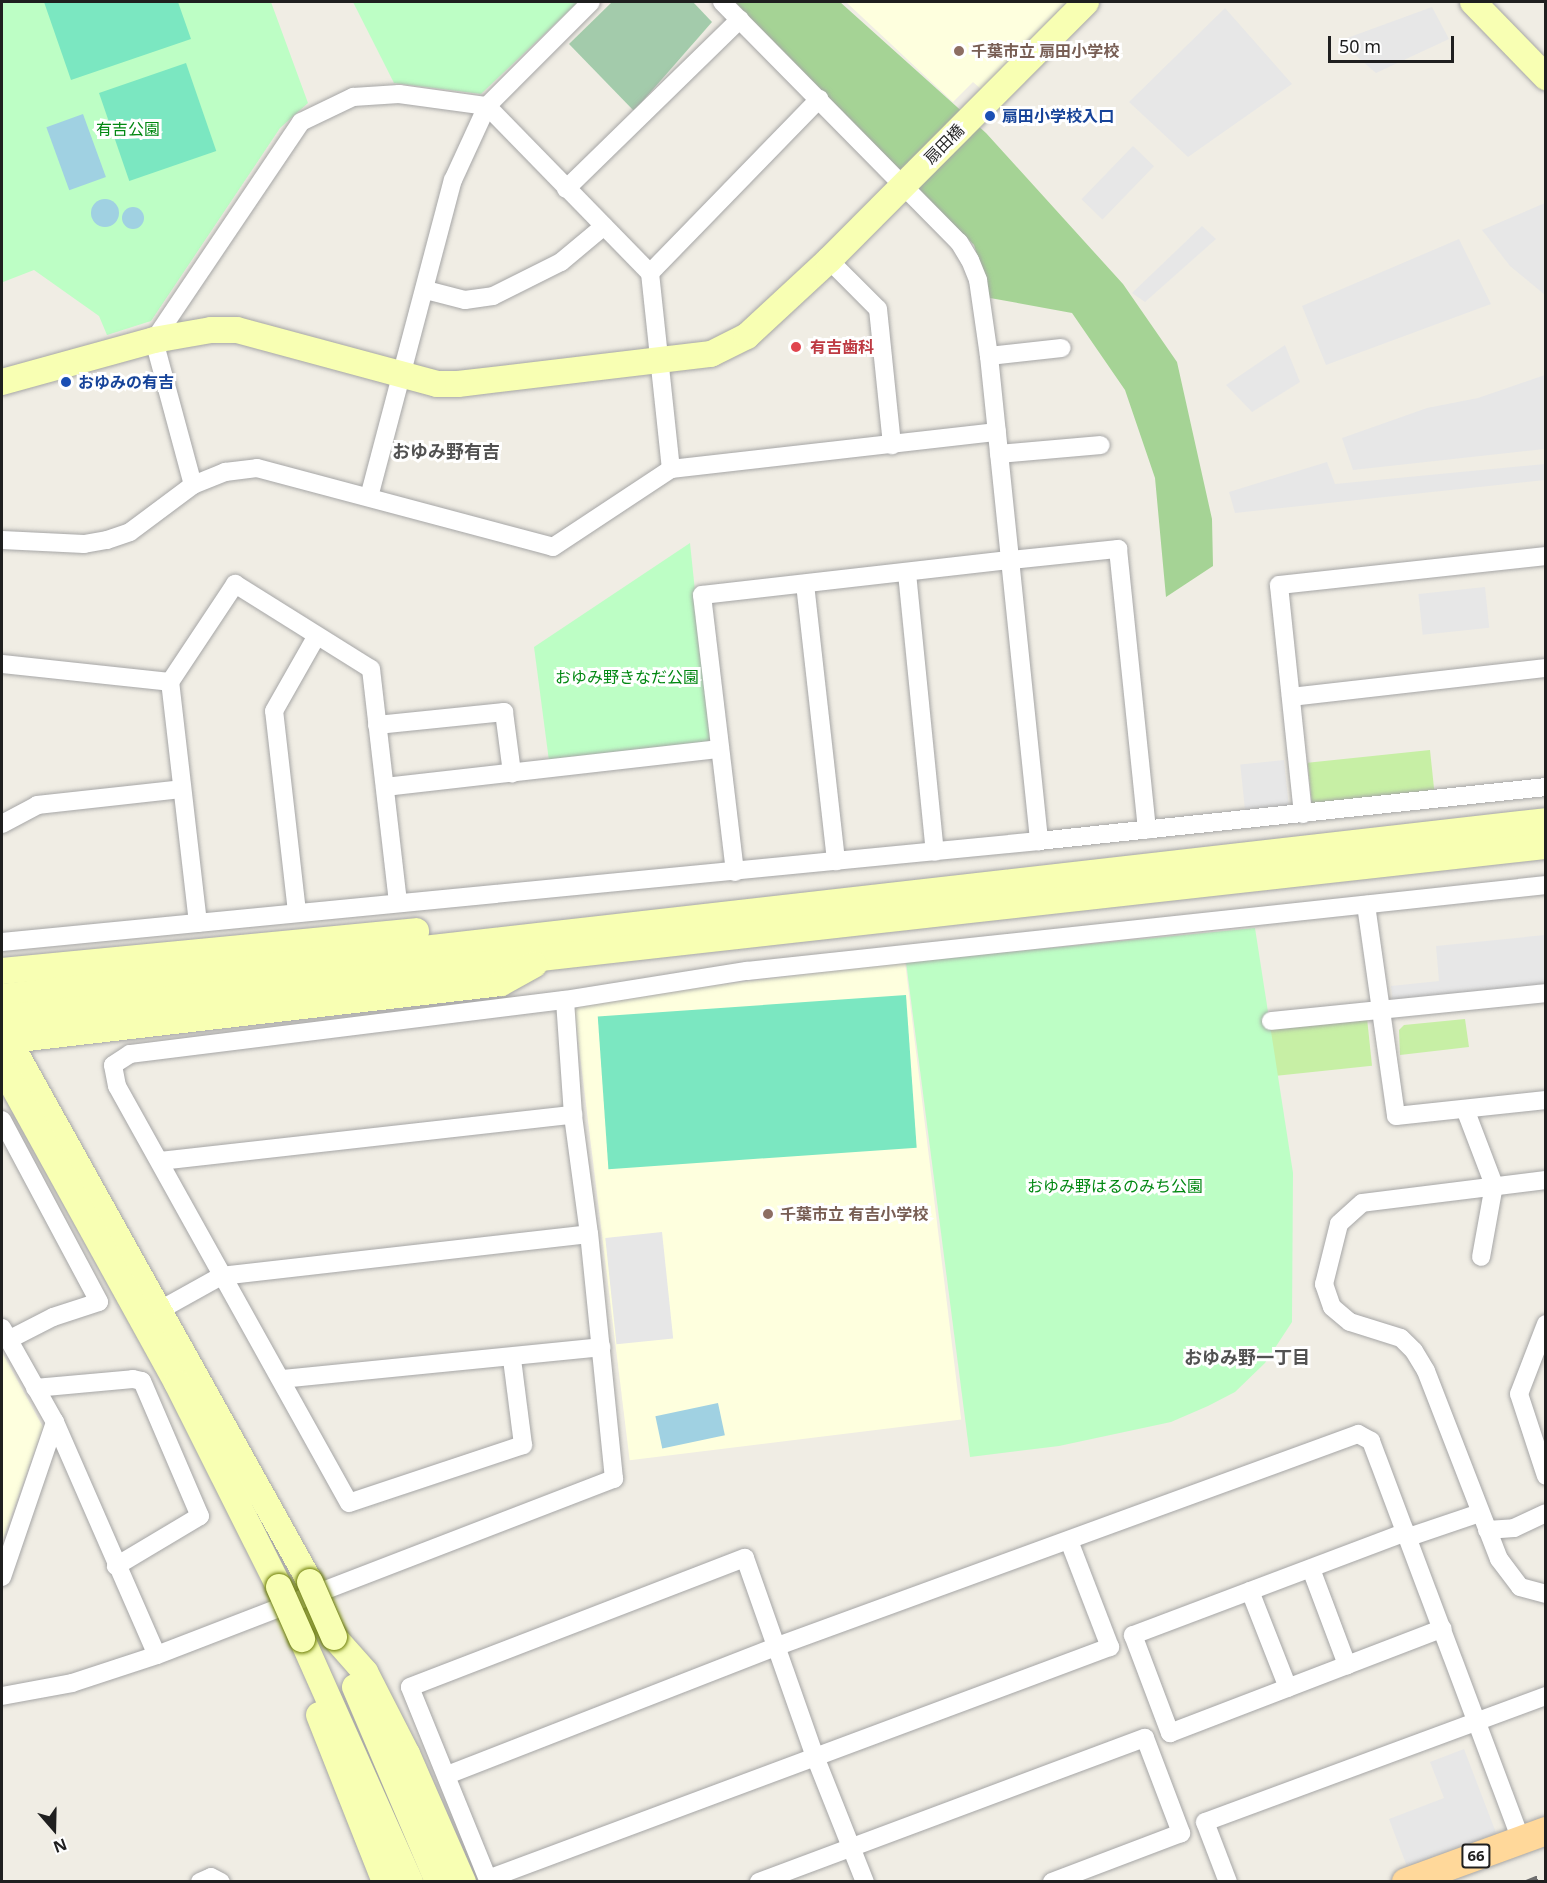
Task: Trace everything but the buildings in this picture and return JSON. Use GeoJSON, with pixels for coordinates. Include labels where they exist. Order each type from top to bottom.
{"type":"FeatureCollection","features":[{"type":"Feature","properties":{"kind":"main road","name":"66"},"geometry":{"type":"LineString","coordinates":[[1406,1881],[1533,1836]]}},
{"type":"Feature","properties":{"kind":"street"},"geometry":{"type":"LineString","coordinates":[[369,498],[426,290],[453,180],[487,106],[591,2]]}},
{"type":"Feature","properties":{"kind":"street"},"geometry":{"type":"LineString","coordinates":[[722,2],[959,242],[978,280],[989,356],[1039,841]]}},
{"type":"Feature","properties":{"kind":"street","name":"扇田橋"},"geometry":{"type":"LineString","coordinates":[[2,382],[154,340],[211,330],[237,330],[401,375],[458,384],[711,354],[747,336],[829,260],[1086,2]]}},
{"type":"Feature","properties":{"kind":"street"},"geometry":{"type":"LineString","coordinates":[[1473,2],[1545,77]]}},
{"type":"Feature","properties":{"kind":"street"},"geometry":{"type":"LineString","coordinates":[[566,189],[740,19]]}},
{"type":"Feature","properties":{"kind":"street"},"geometry":{"type":"LineString","coordinates":[[193,484],[154,340],[301,122],[353,96],[399,94],[487,106],[650,273],[671,469]]}},
{"type":"Feature","properties":{"kind":"street"},"geometry":{"type":"LineString","coordinates":[[650,273],[819,99]]}},
{"type":"Feature","properties":{"kind":"street"},"geometry":{"type":"LineString","coordinates":[[426,290],[465,300],[493,296],[561,262],[604,226]]}},
{"type":"Feature","properties":{"kind":"street"},"geometry":{"type":"LineString","coordinates":[[829,260],[878,309],[892,445]]}},
{"type":"Feature","properties":{"kind":"street"},"geometry":{"type":"LineString","coordinates":[[989,356],[1062,348]]}},
{"type":"Feature","properties":{"kind":"street"},"geometry":{"type":"LineString","coordinates":[[2,540],[84,544],[107,540],[130,532],[193,484],[225,472],[257,468],[553,547],[671,469],[997,432]]}},
{"type":"Feature","properties":{"kind":"street"},"geometry":{"type":"LineString","coordinates":[[999,454],[1101,444]]}},
{"type":"Feature","properties":{"kind":"street"},"geometry":{"type":"LineString","coordinates":[[735,872],[702,595],[1118,549],[1147,830]]}},
{"type":"Feature","properties":{"kind":"street"},"geometry":{"type":"LineString","coordinates":[[1303,814],[1279,585],[1545,556]]}},
{"type":"Feature","properties":{"kind":"street"},"geometry":{"type":"LineString","coordinates":[[907,573],[935,852]]}},
{"type":"Feature","properties":{"kind":"street"},"geometry":{"type":"LineString","coordinates":[[198,923],[170,682],[235,584],[370,669],[398,901]]}},
{"type":"Feature","properties":{"kind":"street"},"geometry":{"type":"LineString","coordinates":[[805,584],[836,861]]}},
{"type":"Feature","properties":{"kind":"street"},"geometry":{"type":"LineString","coordinates":[[297,912],[274,711],[316,637]]}},
{"type":"Feature","properties":{"kind":"street"},"geometry":{"type":"LineString","coordinates":[[2,664],[170,682]]}},
{"type":"Feature","properties":{"kind":"street"},"geometry":{"type":"LineString","coordinates":[[1291,697],[1545,669]]}},
{"type":"Feature","properties":{"kind":"street"},"geometry":{"type":"LineString","coordinates":[[377,725],[504,712],[512,773]]}},
{"type":"Feature","properties":{"kind":"street"},"geometry":{"type":"LineString","coordinates":[[385,787],[720,749]]}},
{"type":"Feature","properties":{"kind":"street"},"geometry":{"type":"LineString","coordinates":[[2,942],[398,901],[935,852],[1545,787]]}},
{"type":"Feature","properties":{"kind":"street"},"geometry":{"type":"LineString","coordinates":[[2,824],[37,805],[181,789]]}},
{"type":"Feature","properties":{"kind":"street"},"geometry":{"type":"LineString","coordinates":[[2,997],[536,934],[1545,821]]}},
{"type":"Feature","properties":{"kind":"street"},"geometry":{"type":"LineString","coordinates":[[3,1039],[501,984],[542,959],[1545,846]]}},
{"type":"Feature","properties":{"kind":"street"},"geometry":{"type":"LineString","coordinates":[[512,1359],[523,1445],[349,1503],[117,1086],[113,1065],[130,1054],[565,1000],[747,971],[1545,885]]}},
{"type":"Feature","properties":{"kind":"street"},"geometry":{"type":"LineString","coordinates":[[1366,905],[1396,1116],[1545,1100]]}},
{"type":"Feature","properties":{"kind":"street"},"geometry":{"type":"LineString","coordinates":[[2,971],[493,924],[516,926],[536,934]]}},
{"type":"Feature","properties":{"kind":"street"},"geometry":{"type":"LineString","coordinates":[[1271,1022],[1545,993]]}},
{"type":"Feature","properties":{"kind":"street"},"geometry":{"type":"LineString","coordinates":[[2,1696],[72,1683],[157,1655],[614,1479],[590,1234],[573,1115],[565,1000]]}},
{"type":"Feature","properties":{"kind":"street"},"geometry":{"type":"LineString","coordinates":[[3,1039],[160,1310],[310,1582],[438,1881]]}},
{"type":"Feature","properties":{"kind":"street"},"geometry":{"type":"LineString","coordinates":[[3,1039],[279,1587],[410,1881]]}},
{"type":"Feature","properties":{"kind":"street"},"geometry":{"type":"LineString","coordinates":[[1465,1109],[1494,1185],[1481,1257]]}},
{"type":"Feature","properties":{"kind":"street"},"geometry":{"type":"LineString","coordinates":[[160,1161],[573,1115]]}},
{"type":"Feature","properties":{"kind":"street"},"geometry":{"type":"LineString","coordinates":[[2,1120],[99,1302],[5,1334],[55,1422],[116,1566],[157,1655]]}},
{"type":"Feature","properties":{"kind":"street"},"geometry":{"type":"LineString","coordinates":[[1545,1180],[1362,1203],[1339,1224],[1324,1284],[1332,1307],[1350,1322],[1401,1338],[1414,1351],[1426,1371],[1499,1559],[1520,1587],[1545,1594]]}},
{"type":"Feature","properties":{"kind":"street"},"geometry":{"type":"LineString","coordinates":[[160,1310],[221,1276],[590,1234]]}},
{"type":"Feature","properties":{"kind":"street"},"geometry":{"type":"LineString","coordinates":[[1545,1324],[1519,1394],[1545,1476]]}},
{"type":"Feature","properties":{"kind":"street"},"geometry":{"type":"LineString","coordinates":[[282,1379],[512,1359],[601,1347]]}},
{"type":"Feature","properties":{"kind":"street"},"geometry":{"type":"LineString","coordinates":[[35,1388],[134,1379],[142,1381],[200,1516],[116,1566]]}},
{"type":"Feature","properties":{"kind":"street"},"geometry":{"type":"LineString","coordinates":[[2,1577],[55,1422]]}},
{"type":"Feature","properties":{"kind":"street"},"geometry":{"type":"LineString","coordinates":[[447,1775],[775,1647],[1358,1434],[1371,1441],[1478,1722],[1533,1836]]}},
{"type":"Feature","properties":{"kind":"street"},"geometry":{"type":"LineString","coordinates":[[1443,1628],[1170,1733],[1133,1635],[1407,1535],[1483,1522],[1514,1528],[1545,1513]]}},
{"type":"Feature","properties":{"kind":"street"},"geometry":{"type":"LineString","coordinates":[[865,1881],[814,1754],[745,1558],[410,1687],[488,1880],[814,1754],[1110,1647],[1069,1541]]}},
{"type":"Feature","properties":{"kind":"street"},"geometry":{"type":"LineString","coordinates":[[1311,1569],[1347,1665]]}},
{"type":"Feature","properties":{"kind":"street"},"geometry":{"type":"LineString","coordinates":[[1250,1591],[1288,1688]]}},
{"type":"Feature","properties":{"kind":"street"},"geometry":{"type":"LineString","coordinates":[[334,1637],[365,1672],[407,1754],[463,1881]]}},
{"type":"Feature","properties":{"kind":"street"},"geometry":{"type":"LineString","coordinates":[[302,1640],[310,1690],[341,1778],[385,1881]]}},
{"type":"Feature","properties":{"kind":"street"},"geometry":{"type":"LineString","coordinates":[[1228,1881],[1205,1822],[1545,1696]]}},
{"type":"Feature","properties":{"kind":"street"},"geometry":{"type":"LineString","coordinates":[[759,1881],[1145,1738],[1181,1833],[1053,1881]]}},
{"type":"Feature","properties":{"kind":"street"},"geometry":{"type":"LineString","coordinates":[[200,1881],[211,1877],[221,1881]]}},
{"type":"Feature","properties":{"kind":"shaded area"},"geometry":{"type":"Polygon","coordinates":[[[612,2],[693,2],[712,22],[634,111],[569,44],[612,2]]]}},
{"type":"Feature","properties":{"kind":"shaded area","name":"千葉市立 扇田小学校"},"geometry":{"type":"Polygon","coordinates":[[[846,2],[1070,2],[981,89],[973,82],[953,102],[846,2]]]}},
{"type":"Feature","properties":{"kind":"shaded area"},"geometry":{"type":"Polygon","coordinates":[[[1432,7],[1449,39],[1376,73],[1339,41],[1432,7]]]}},
{"type":"Feature","properties":{"kind":"shaded area"},"geometry":{"type":"Polygon","coordinates":[[[1225,8],[1292,84],[1188,157],[1129,102],[1225,8]]]}},
{"type":"Feature","properties":{"kind":"shaded area"},"geometry":{"type":"Polygon","coordinates":[[[1133,146],[1154,166],[1102,219],[1082,199],[1133,146]]]}},
{"type":"Feature","properties":{"kind":"shaded area"},"geometry":{"type":"Polygon","coordinates":[[[1545,203],[1545,295],[1510,266],[1482,230],[1545,203]]]}},
{"type":"Feature","properties":{"kind":"shaded area"},"geometry":{"type":"Polygon","coordinates":[[[1202,226],[1216,239],[1145,302],[1132,293],[1202,226]]]}},
{"type":"Feature","properties":{"kind":"shaded area"},"geometry":{"type":"Polygon","coordinates":[[[1459,239],[1491,304],[1326,365],[1302,306],[1459,239]]]}},
{"type":"Feature","properties":{"kind":"shaded area"},"geometry":{"type":"Polygon","coordinates":[[[1285,345],[1300,382],[1252,412],[1226,385],[1285,345]]]}},
{"type":"Feature","properties":{"kind":"shaded area"},"geometry":{"type":"Polygon","coordinates":[[[1545,375],[1545,449],[1353,470],[1342,438],[1427,408],[1478,398],[1545,375]]]}},
{"type":"Feature","properties":{"kind":"shaded area"},"geometry":{"type":"Polygon","coordinates":[[[1327,462],[1335,484],[1545,464],[1545,480],[1235,513],[1229,492],[1327,462]]]}},
{"type":"Feature","properties":{"kind":"shaded area"},"geometry":{"type":"Polygon","coordinates":[[[1485,587],[1489,628],[1423,635],[1418,594],[1485,587]]]}},
{"type":"Feature","properties":{"kind":"shaded area"},"geometry":{"type":"Polygon","coordinates":[[[1284,760],[1289,811],[1246,815],[1240,765],[1284,760]]]}},
{"type":"Feature","properties":{"kind":"shaded area"},"geometry":{"type":"Polygon","coordinates":[[[1545,935],[1545,990],[1393,1006],[1391,986],[1439,981],[1436,946],[1545,935]]]}},
{"type":"Feature","properties":{"kind":"shaded area","name":"千葉市立 有吉小学校"},"geometry":{"type":"Polygon","coordinates":[[[905,962],[961,1420],[630,1460],[573,1003],[905,962]]]}},
{"type":"Feature","properties":{"kind":"shaded area"},"geometry":{"type":"Polygon","coordinates":[[[662,1232],[673,1338],[616,1344],[605,1238],[662,1232]]]}},
{"type":"Feature","properties":{"kind":"shaded area"},"geometry":{"type":"Polygon","coordinates":[[[2,1352],[43,1427],[2,1542],[2,1352]]]}},
{"type":"Feature","properties":{"kind":"shaded area"},"geometry":{"type":"Polygon","coordinates":[[[1464,1749],[1498,1838],[1409,1872],[1389,1819],[1444,1798],[1430,1762],[1464,1749]]]}},
{"type":"Feature","properties":{"kind":"green space","name":"有吉公園"},"geometry":{"type":"Polygon","coordinates":[[[2,2],[271,2],[308,103],[280,128],[151,321],[107,335],[99,316],[34,270],[3,282],[2,288],[2,2]]]}},
{"type":"Feature","properties":{"kind":"green space"},"geometry":{"type":"Polygon","coordinates":[[[44,2],[178,2],[191,39],[71,80],[44,2]]]}},
{"type":"Feature","properties":{"kind":"green space"},"geometry":{"type":"Polygon","coordinates":[[[353,2],[578,2],[481,94],[394,83],[353,2]]]}},
{"type":"Feature","properties":{"kind":"green space"},"geometry":{"type":"Polygon","coordinates":[[[735,2],[840,2],[986,133],[1123,284],[1177,362],[1212,519],[1213,566],[1166,597],[1155,478],[1125,390],[1072,313],[990,298],[974,245],[735,2]]]}},
{"type":"Feature","properties":{"kind":"green space"},"geometry":{"type":"Polygon","coordinates":[[[186,63],[216,151],[129,181],[99,93],[186,63]]]}},
{"type":"Feature","properties":{"kind":"green space","name":"おゆみ野きなだ公園"},"geometry":{"type":"Polygon","coordinates":[[[690,543],[711,745],[549,761],[534,647],[690,543]]]}},
{"type":"Feature","properties":{"kind":"green space"},"geometry":{"type":"Polygon","coordinates":[[[1430,750],[1435,796],[1312,809],[1308,763],[1430,750]]]}},
{"type":"Feature","properties":{"kind":"green space","name":"おゆみ野はるのみち公園"},"geometry":{"type":"Polygon","coordinates":[[[1255,928],[1293,1173],[1292,1322],[1265,1363],[1235,1392],[1171,1422],[1059,1446],[970,1457],[906,962],[1255,928]]]}},
{"type":"Feature","properties":{"kind":"green space"},"geometry":{"type":"Polygon","coordinates":[[[906,995],[917,1148],[608,1169],[598,1017],[906,995]]]}},
{"type":"Feature","properties":{"kind":"green space"},"geometry":{"type":"Polygon","coordinates":[[[1367,1018],[1372,1066],[1275,1076],[1270,1028],[1367,1018]]]}},
{"type":"Feature","properties":{"kind":"green space"},"geometry":{"type":"Polygon","coordinates":[[[1465,1019],[1469,1047],[1400,1055],[1399,1030],[1404,1025],[1465,1019]]]}},
{"type":"Feature","properties":{"kind":"water"},"geometry":{"type":"Polygon","coordinates":[[[83,114],[106,177],[69,190],[46,127],[83,114]]]}},
{"type":"Feature","properties":{"kind":"water"},"geometry":{"type":"Polygon","coordinates":[[[105,199],[115,203],[119,213],[115,223],[105,227],[95,223],[91,213],[95,203],[105,199]]]}},
{"type":"Feature","properties":{"kind":"water"},"geometry":{"type":"Polygon","coordinates":[[[133,207],[141,210],[144,218],[141,226],[133,229],[125,226],[122,218],[125,210],[133,207]]]}},
{"type":"Feature","properties":{"kind":"water"},"geometry":{"type":"Polygon","coordinates":[[[718,1403],[725,1435],[662,1449],[655,1416],[718,1403]]]}},
{"type":"Feature","properties":{"kind":"railway"},"geometry":{"type":"LineString","coordinates":[[1526,1882],[1546,1874]]}},
{"type":"Feature","properties":{"kind":"place","name":"千葉市立 扇田小学校"},"geometry":{"type":"Point","coordinates":[959,51]}},
{"type":"Feature","properties":{"kind":"place","name":"扇田小学校入口"},"geometry":{"type":"Point","coordinates":[990,116]}},
{"type":"Feature","properties":{"kind":"place","name":"有吉歯科"},"geometry":{"type":"Point","coordinates":[796,347]}},
{"type":"Feature","properties":{"kind":"place","name":"おゆみの有吉"},"geometry":{"type":"Point","coordinates":[66,382]}},
{"type":"Feature","properties":{"kind":"place","name":"千葉市立 有吉小学校"},"geometry":{"type":"Point","coordinates":[768,1214]}},
{"type":"Feature","properties":{"kind":"district","name":"おゆみ野有吉"},"geometry":{"type":"Point","coordinates":[446,451]}},
{"type":"Feature","properties":{"kind":"district","name":"おゆみ野一丁目"},"geometry":{"type":"Point","coordinates":[1247,1357]}}]}
